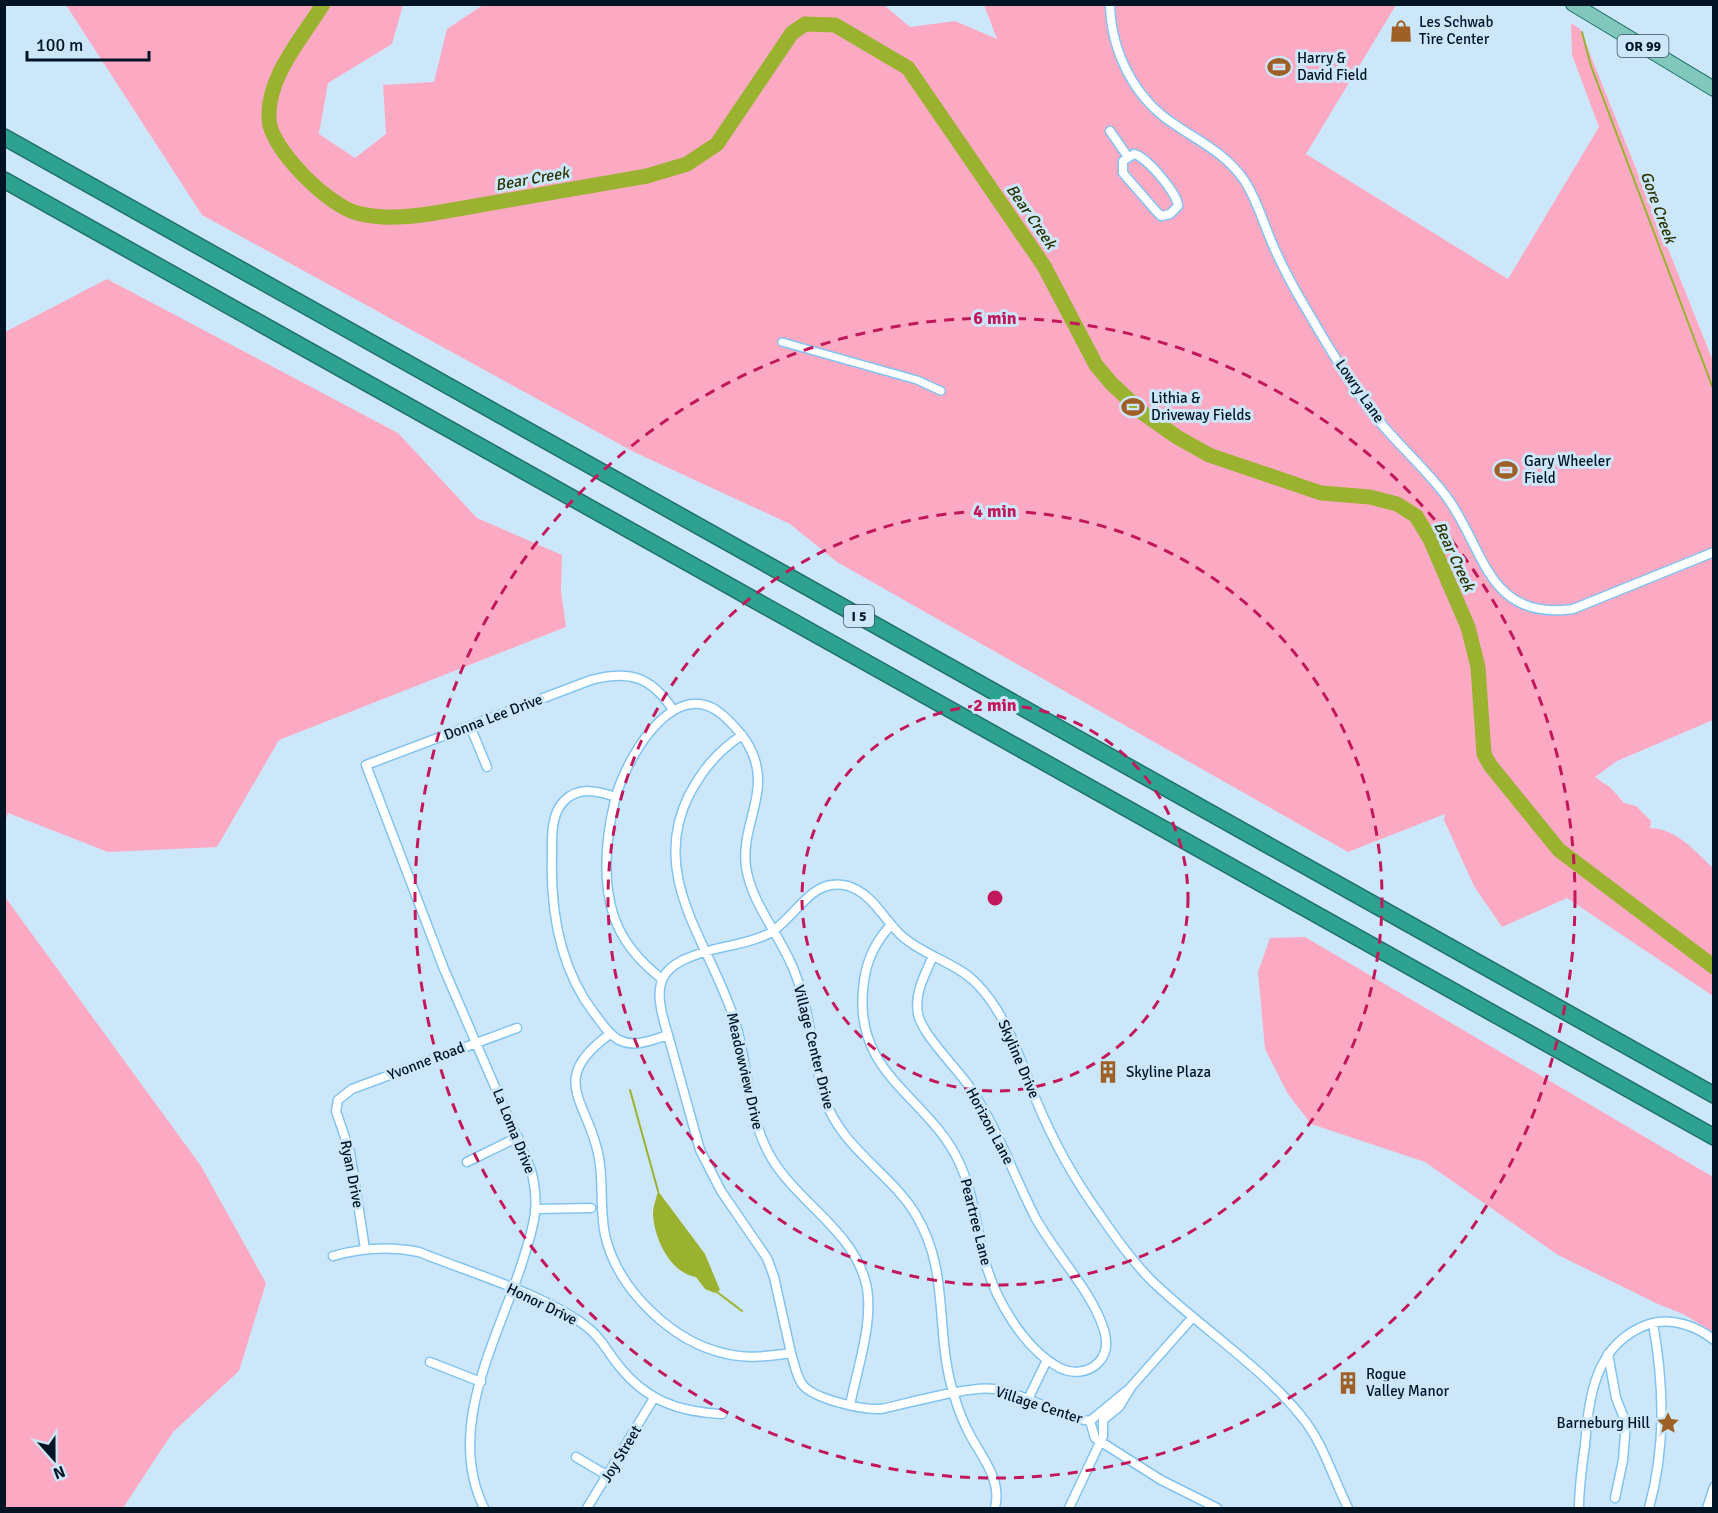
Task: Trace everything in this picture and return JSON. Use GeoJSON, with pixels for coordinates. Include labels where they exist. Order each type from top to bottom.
{"type":"FeatureCollection","features":[{"type":"Feature","properties":{"kind":"highway","name":"I 5"},"geometry":{"type":"LineString","coordinates":[[4,137],[1713,1095]]}},
{"type":"Feature","properties":{"kind":"highway","name":"I 5"},"geometry":{"type":"LineString","coordinates":[[4,180],[1713,1137]]}},
{"type":"Feature","properties":{"kind":"main road","name":"OR 99"},"geometry":{"type":"LineString","coordinates":[[1573,4],[1713,89]]}},
{"type":"Feature","properties":{"kind":"street","name":"Lowry Lane"},"geometry":{"type":"LineString","coordinates":[[1110,4],[1118,50],[1137,89],[1163,117],[1211,146],[1238,172],[1251,193],[1270,239],[1298,294],[1367,406],[1445,495],[1486,572],[1500,589],[1518,602],[1533,607],[1551,611],[1573,609],[1713,552]]}},
{"type":"Feature","properties":{"kind":"street"},"geometry":{"type":"LineString","coordinates":[[1110,131],[1128,157]]}},
{"type":"Feature","properties":{"kind":"street"},"geometry":{"type":"LineString","coordinates":[[1138,155],[1146,160],[1177,196],[1178,206],[1170,214],[1161,216],[1123,173],[1124,161],[1128,157],[1138,155]]}},
{"type":"Feature","properties":{"kind":"street"},"geometry":{"type":"LineString","coordinates":[[782,342],[917,380],[940,391]]}},
{"type":"Feature","properties":{"kind":"street","name":"Donna Lee Drive"},"geometry":{"type":"LineString","coordinates":[[366,765],[591,680],[621,673],[656,688],[673,710]]}},
{"type":"Feature","properties":{"kind":"street","name":"Village Center Drive"},"geometry":{"type":"LineString","coordinates":[[673,710],[690,705],[709,706],[728,719],[756,760],[760,782],[745,855],[747,873],[755,897],[786,951],[801,990],[830,1112],[850,1143],[908,1203],[929,1242],[939,1272],[945,1356],[954,1395],[965,1426],[996,1483],[995,1509]]}},
{"type":"Feature","properties":{"kind":"street"},"geometry":{"type":"LineString","coordinates":[[673,710],[643,741],[629,765],[616,797],[606,869],[610,904],[626,942],[639,960],[662,979],[658,1000],[700,1150],[721,1191],[767,1258],[774,1277],[791,1353],[804,1387],[819,1395],[850,1405],[881,1409],[954,1395]]}},
{"type":"Feature","properties":{"kind":"street"},"geometry":{"type":"LineString","coordinates":[[470,726],[487,767]]}},
{"type":"Feature","properties":{"kind":"street","name":"Meadowview Drive"},"geometry":{"type":"LineString","coordinates":[[741,735],[704,768],[680,815],[675,835],[674,862],[679,888],[737,1026],[751,1110],[762,1140],[785,1177],[849,1247],[866,1281],[868,1308],[850,1405]]}},
{"type":"Feature","properties":{"kind":"street","name":"La Loma Drive"},"geometry":{"type":"LineString","coordinates":[[366,765],[444,969],[533,1176],[537,1209],[514,1289],[473,1408],[468,1442],[470,1468],[484,1509]]}},
{"type":"Feature","properties":{"kind":"street"},"geometry":{"type":"LineString","coordinates":[[616,797],[588,791],[570,796],[557,811],[552,838],[550,884],[556,927],[576,983],[610,1034],[631,1044],[668,1035]]}},
{"type":"Feature","properties":{"kind":"street","name":"Skyline Drive"},"geometry":{"type":"LineString","coordinates":[[662,979],[679,961],[756,938],[774,930],[787,921],[810,894],[820,888],[834,885],[851,887],[867,896],[890,926],[918,949],[975,982],[996,1008],[1007,1027],[1048,1126],[1084,1193],[1136,1263],[1303,1418],[1348,1509]]}},
{"type":"Feature","properties":{"kind":"street","name":"Peartree Lane"},"geometry":{"type":"LineString","coordinates":[[890,926],[873,949],[864,974],[861,1006],[866,1034],[891,1080],[933,1120],[950,1145],[971,1191],[990,1278],[1016,1325],[1047,1360],[1065,1370],[1077,1371],[1095,1366],[1103,1356],[1107,1342],[1104,1328],[1085,1295]]}},
{"type":"Feature","properties":{"kind":"street","name":"Horizon Lane"},"geometry":{"type":"LineString","coordinates":[[933,956],[917,995],[920,1022],[960,1072],[982,1106],[1036,1217],[1085,1295]]}},
{"type":"Feature","properties":{"kind":"street","name":"Yvonne Road"},"geometry":{"type":"LineString","coordinates":[[338,1100],[352,1089],[476,1041],[517,1028]]}},
{"type":"Feature","properties":{"kind":"street"},"geometry":{"type":"LineString","coordinates":[[610,1034],[594,1045],[584,1058],[575,1082],[576,1096],[598,1152],[603,1180],[602,1218],[615,1266],[636,1293],[668,1325],[709,1349],[738,1356],[791,1353]]}},
{"type":"Feature","properties":{"kind":"street","name":"Ryan Drive"},"geometry":{"type":"LineString","coordinates":[[338,1100],[336,1111],[350,1152],[364,1249]]}},
{"type":"Feature","properties":{"kind":"street"},"geometry":{"type":"LineString","coordinates":[[467,1162],[518,1137]]}},
{"type":"Feature","properties":{"kind":"street"},"geometry":{"type":"LineString","coordinates":[[537,1209],[591,1208]]}},
{"type":"Feature","properties":{"kind":"street","name":"Honor Drive"},"geometry":{"type":"LineString","coordinates":[[333,1256],[364,1249],[391,1248],[419,1252],[514,1289],[561,1310],[588,1327],[634,1384],[654,1398],[688,1411],[722,1414]]}},
{"type":"Feature","properties":{"kind":"street"},"geometry":{"type":"LineString","coordinates":[[1193,1317],[1130,1388],[1090,1421],[1095,1438],[1161,1480],[1217,1509]]}},
{"type":"Feature","properties":{"kind":"street"},"geometry":{"type":"LineString","coordinates":[[1579,1509],[1590,1395],[1600,1365],[1608,1354],[1625,1337],[1653,1323],[1687,1325],[1713,1340]]}},
{"type":"Feature","properties":{"kind":"street"},"geometry":{"type":"LineString","coordinates":[[1649,1509],[1659,1465],[1662,1423],[1660,1368],[1653,1323]]}},
{"type":"Feature","properties":{"kind":"street"},"geometry":{"type":"LineString","coordinates":[[1608,1354],[1616,1398],[1626,1423],[1615,1498]]}},
{"type":"Feature","properties":{"kind":"street"},"geometry":{"type":"LineString","coordinates":[[1028,1399],[1047,1360]]}},
{"type":"Feature","properties":{"kind":"street"},"geometry":{"type":"LineString","coordinates":[[430,1362],[481,1382]]}},
{"type":"Feature","properties":{"kind":"street","name":"Village Center"},"geometry":{"type":"LineString","coordinates":[[954,1395],[986,1388],[1028,1399],[1068,1417],[1090,1421]]}},
{"type":"Feature","properties":{"kind":"street"},"geometry":{"type":"LineString","coordinates":[[1069,1509],[1101,1442],[1103,1420],[1119,1407],[1130,1388]]}},
{"type":"Feature","properties":{"kind":"street","name":"Joy Street"},"geometry":{"type":"LineString","coordinates":[[586,1509],[654,1398]]}},
{"type":"Feature","properties":{"kind":"street"},"geometry":{"type":"LineString","coordinates":[[576,1457],[608,1476]]}},
{"type":"Feature","properties":{"kind":"street"},"geometry":{"type":"LineString","coordinates":[[1707,1509],[1713,1488]]}},
{"type":"Feature","properties":{"kind":"shaded area","name":"Lithia & Driveway Fields"},"geometry":{"type":"Polygon","coordinates":[[[66,5],[403,5],[392,44],[328,83],[319,134],[355,158],[386,134],[383,85],[434,82],[447,29],[483,5],[884,5],[910,27],[955,21],[997,39],[984,5],[1396,5],[1306,154],[1508,279],[1599,127],[1572,55],[1571,23],[1580,29],[1713,361],[1713,720],[1617,761],[1595,777],[1611,788],[1624,803],[1636,806],[1651,821],[1650,828],[1669,832],[1677,837],[1713,868],[1713,996],[1567,898],[1502,927],[1474,886],[1444,820],[1445,814],[1348,852],[837,562],[790,524],[634,452],[202,215],[66,5]]]}},
{"type":"Feature","properties":{"kind":"shaded area"},"geometry":{"type":"Polygon","coordinates":[[[107,279],[398,433],[477,518],[562,555],[561,591],[566,627],[279,740],[217,847],[108,852],[8,813],[5,822],[5,332],[107,279]]]}},
{"type":"Feature","properties":{"kind":"shaded area"},"geometry":{"type":"Polygon","coordinates":[[[5,897],[201,1166],[266,1283],[239,1371],[173,1432],[123,1508],[5,1508],[5,897]]]}},
{"type":"Feature","properties":{"kind":"shaded area"},"geometry":{"type":"Polygon","coordinates":[[[1305,937],[1713,1177],[1713,1332],[1683,1314],[1558,1255],[1425,1162],[1311,1124],[1288,1094],[1265,1049],[1258,972],[1270,938],[1305,937]]]}},
{"type":"Feature","properties":{"kind":"shaded area"},"geometry":{"type":"Polygon","coordinates":[[[658,1191],[705,1254],[720,1290],[715,1293],[705,1289],[696,1277],[678,1269],[665,1253],[654,1223],[653,1211],[658,1191]]]}},
{"type":"Feature","properties":{"kind":"waterway","name":"Bear Creek"},"geometry":{"type":"LineString","coordinates":[[323,4],[287,58],[274,88],[269,119],[279,145],[303,175],[317,188],[345,208],[376,217],[406,217],[435,213],[647,176],[687,164],[717,144],[792,33],[805,24],[835,25],[908,68],[1044,266],[1096,365],[1111,383],[1143,413],[1177,437],[1209,455],[1321,493],[1370,497],[1397,504],[1416,516],[1430,539],[1468,627],[1478,667],[1484,754],[1490,765],[1559,850],[1714,967]]}},
{"type":"Feature","properties":{"kind":"waterway","name":"Gore Creek"},"geometry":{"type":"LineString","coordinates":[[1582,32],[1591,66],[1714,391]]}},
{"type":"Feature","properties":{"kind":"waterway"},"geometry":{"type":"LineString","coordinates":[[630,1090],[658,1191]]}},
{"type":"Feature","properties":{"kind":"waterway"},"geometry":{"type":"LineString","coordinates":[[717,1292],[742,1311]]}},
{"type":"Feature","properties":{"kind":"place","name":"Les Schwab Tire Center"},"geometry":{"type":"Point","coordinates":[1401,31]}},
{"type":"Feature","properties":{"kind":"place","name":"Harry & David Field"},"geometry":{"type":"Point","coordinates":[1279,67]}},
{"type":"Feature","properties":{"kind":"place","name":"Lithia & Driveway Fields"},"geometry":{"type":"Point","coordinates":[1133,407]}},
{"type":"Feature","properties":{"kind":"place","name":"Gary Wheeler Field"},"geometry":{"type":"Point","coordinates":[1506,470]}},
{"type":"Feature","properties":{"kind":"place","name":"Skyline Plaza"},"geometry":{"type":"Point","coordinates":[1108,1072]}},
{"type":"Feature","properties":{"kind":"place","name":"Rogue Valley Manor"},"geometry":{"type":"Point","coordinates":[1348,1383]}},
{"type":"Feature","properties":{"kind":"place","name":"Barneburg Hill"},"geometry":{"type":"Point","coordinates":[1668,1423]}}]}
